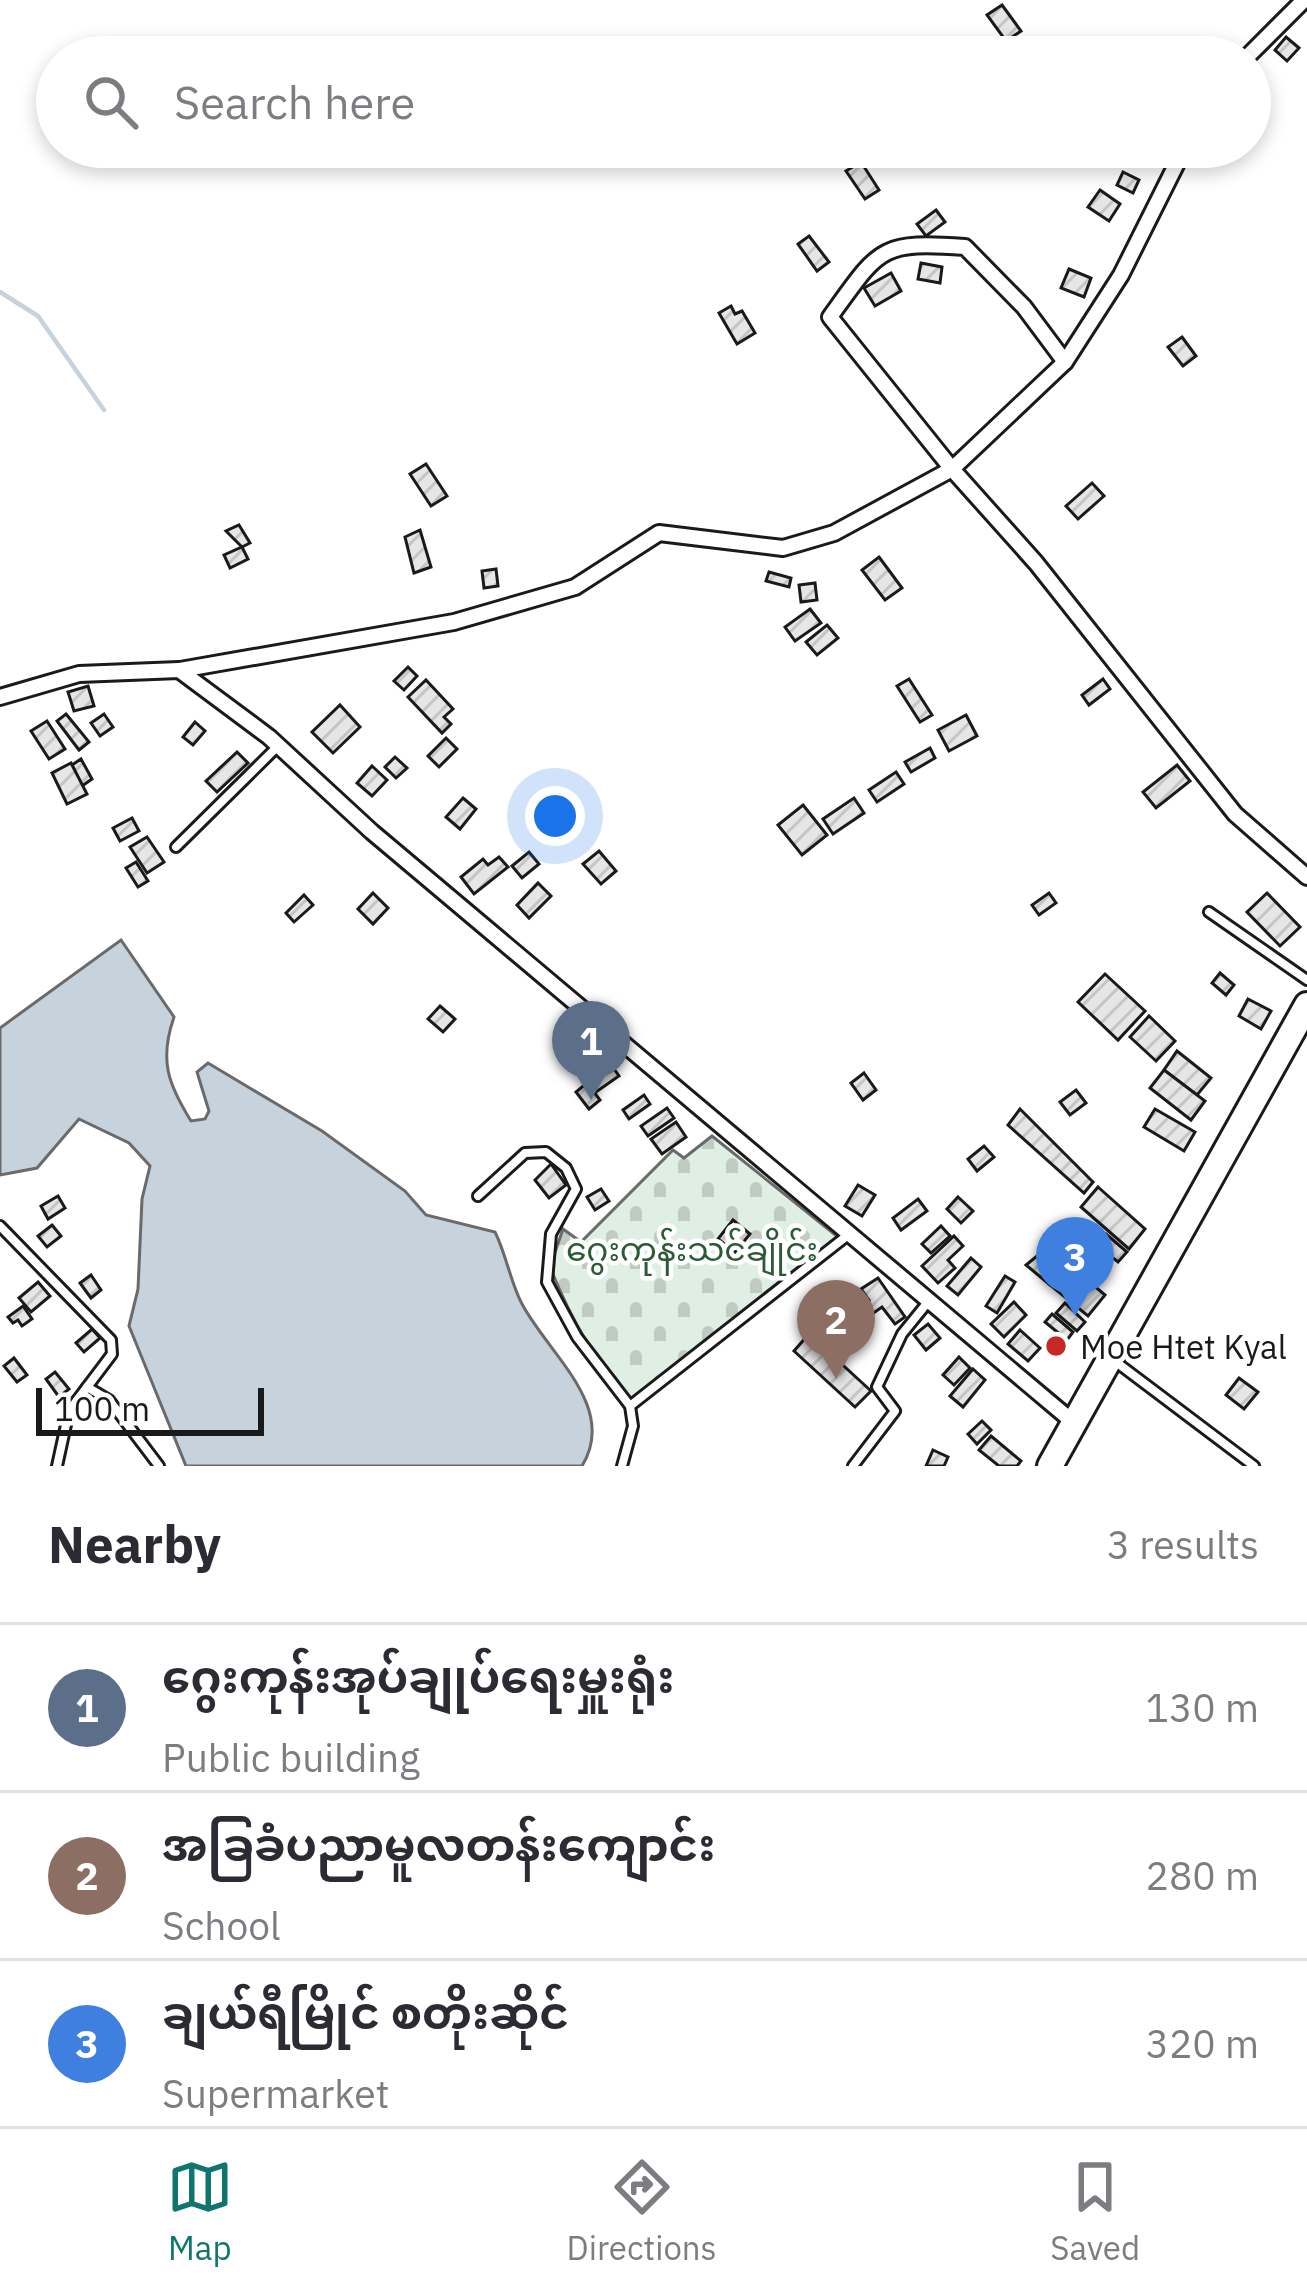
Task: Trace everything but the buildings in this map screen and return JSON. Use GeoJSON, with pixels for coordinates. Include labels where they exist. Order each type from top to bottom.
{"type":"FeatureCollection","features":[{"type":"Feature","properties":{"kind":"highway"},"geometry":{"type":"LineString","coordinates":[[1049,1466],[1307,1005]]}},
{"type":"Feature","properties":{"kind":"street"},"geometry":{"type":"LineString","coordinates":[[1265,36],[1296,2]]}},
{"type":"Feature","properties":{"kind":"street"},"geometry":{"type":"LineString","coordinates":[[0,697],[79,674],[179,670],[454,622],[575,587],[659,533],[783,548],[833,533],[952,469],[1065,362],[1121,275],[1174,168]]}},
{"type":"Feature","properties":{"kind":"street"},"geometry":{"type":"LineString","coordinates":[[1065,362],[1024,307],[965,247],[904,243],[868,264],[830,316],[952,469],[1036,563],[1235,814],[1307,877]]}},
{"type":"Feature","properties":{"kind":"street"},"geometry":{"type":"LineString","coordinates":[[179,670],[278,746],[1073,1422]]}},
{"type":"Feature","properties":{"kind":"lane"},"geometry":{"type":"LineString","coordinates":[[176,847],[278,746]]}},
{"type":"Feature","properties":{"kind":"lane"},"geometry":{"type":"LineString","coordinates":[[1209,912],[1307,980]]}},
{"type":"Feature","properties":{"kind":"lane"},"geometry":{"type":"LineString","coordinates":[[478,1196],[525,1153],[546,1152],[566,1168],[576,1190],[550,1234],[547,1282],[577,1337],[630,1406],[633,1426],[622,1466]]}},
{"type":"Feature","properties":{"kind":"lane"},"geometry":{"type":"LineString","coordinates":[[0,1226],[111,1340],[112,1354],[69,1411],[57,1466]]}},
{"type":"Feature","properties":{"kind":"lane"},"geometry":{"type":"LineString","coordinates":[[630,1406],[848,1235]]}},
{"type":"Feature","properties":{"kind":"lane"},"geometry":{"type":"LineString","coordinates":[[853,1466],[896,1411],[877,1387],[902,1334],[928,1302]]}},
{"type":"Feature","properties":{"kind":"lane"},"geometry":{"type":"LineString","coordinates":[[1110,1357],[1254,1466]]}},
{"type":"Feature","properties":{"kind":"lane"},"geometry":{"type":"LineString","coordinates":[[87,1387],[109,1400],[159,1466]]}},
{"type":"Feature","properties":{"kind":"green space","name":"ဂွေးကုန်းသင်ချိုင်း"},"geometry":{"type":"Polygon","coordinates":[[[712,1136],[838,1237],[632,1400],[584,1338],[550,1267],[563,1229],[581,1242],[673,1150],[684,1158],[712,1136]]]}},
{"type":"Feature","properties":{"kind":"shaded area"},"geometry":{"type":"Polygon","coordinates":[[[121,940],[174,1017],[167,1046],[168,1071],[191,1121],[205,1119],[209,1111],[197,1072],[208,1063],[322,1131],[405,1191],[426,1215],[495,1232],[521,1302],[586,1401],[591,1444],[582,1466],[186,1466],[129,1326],[138,1289],[142,1199],[150,1166],[129,1143],[79,1119],[37,1168],[0,1175],[0,1028],[121,940]]]}},
{"type":"Feature","properties":{"kind":"waterway"},"geometry":{"type":"LineString","coordinates":[[0,292],[38,316],[104,410]]}},
{"type":"Feature","properties":{"kind":"place","name":"ဂွေးကုန်းအုပ်ချုပ်ရေးမှူးရုံး"},"geometry":{"type":"Point","coordinates":[591,1100]}},
{"type":"Feature","properties":{"kind":"place","name":"ချယ်ရီမြိုင် စတိုးဆိုင်"},"geometry":{"type":"Point","coordinates":[1075,1316]}},
{"type":"Feature","properties":{"kind":"place","name":"Moe Htet Kyal"},"geometry":{"type":"Point","coordinates":[1056,1346]}},
{"type":"Feature","properties":{"kind":"place","name":"အခြခံပညာမူလတန်းကျောင်း"},"geometry":{"type":"Point","coordinates":[836,1379]}}]}
